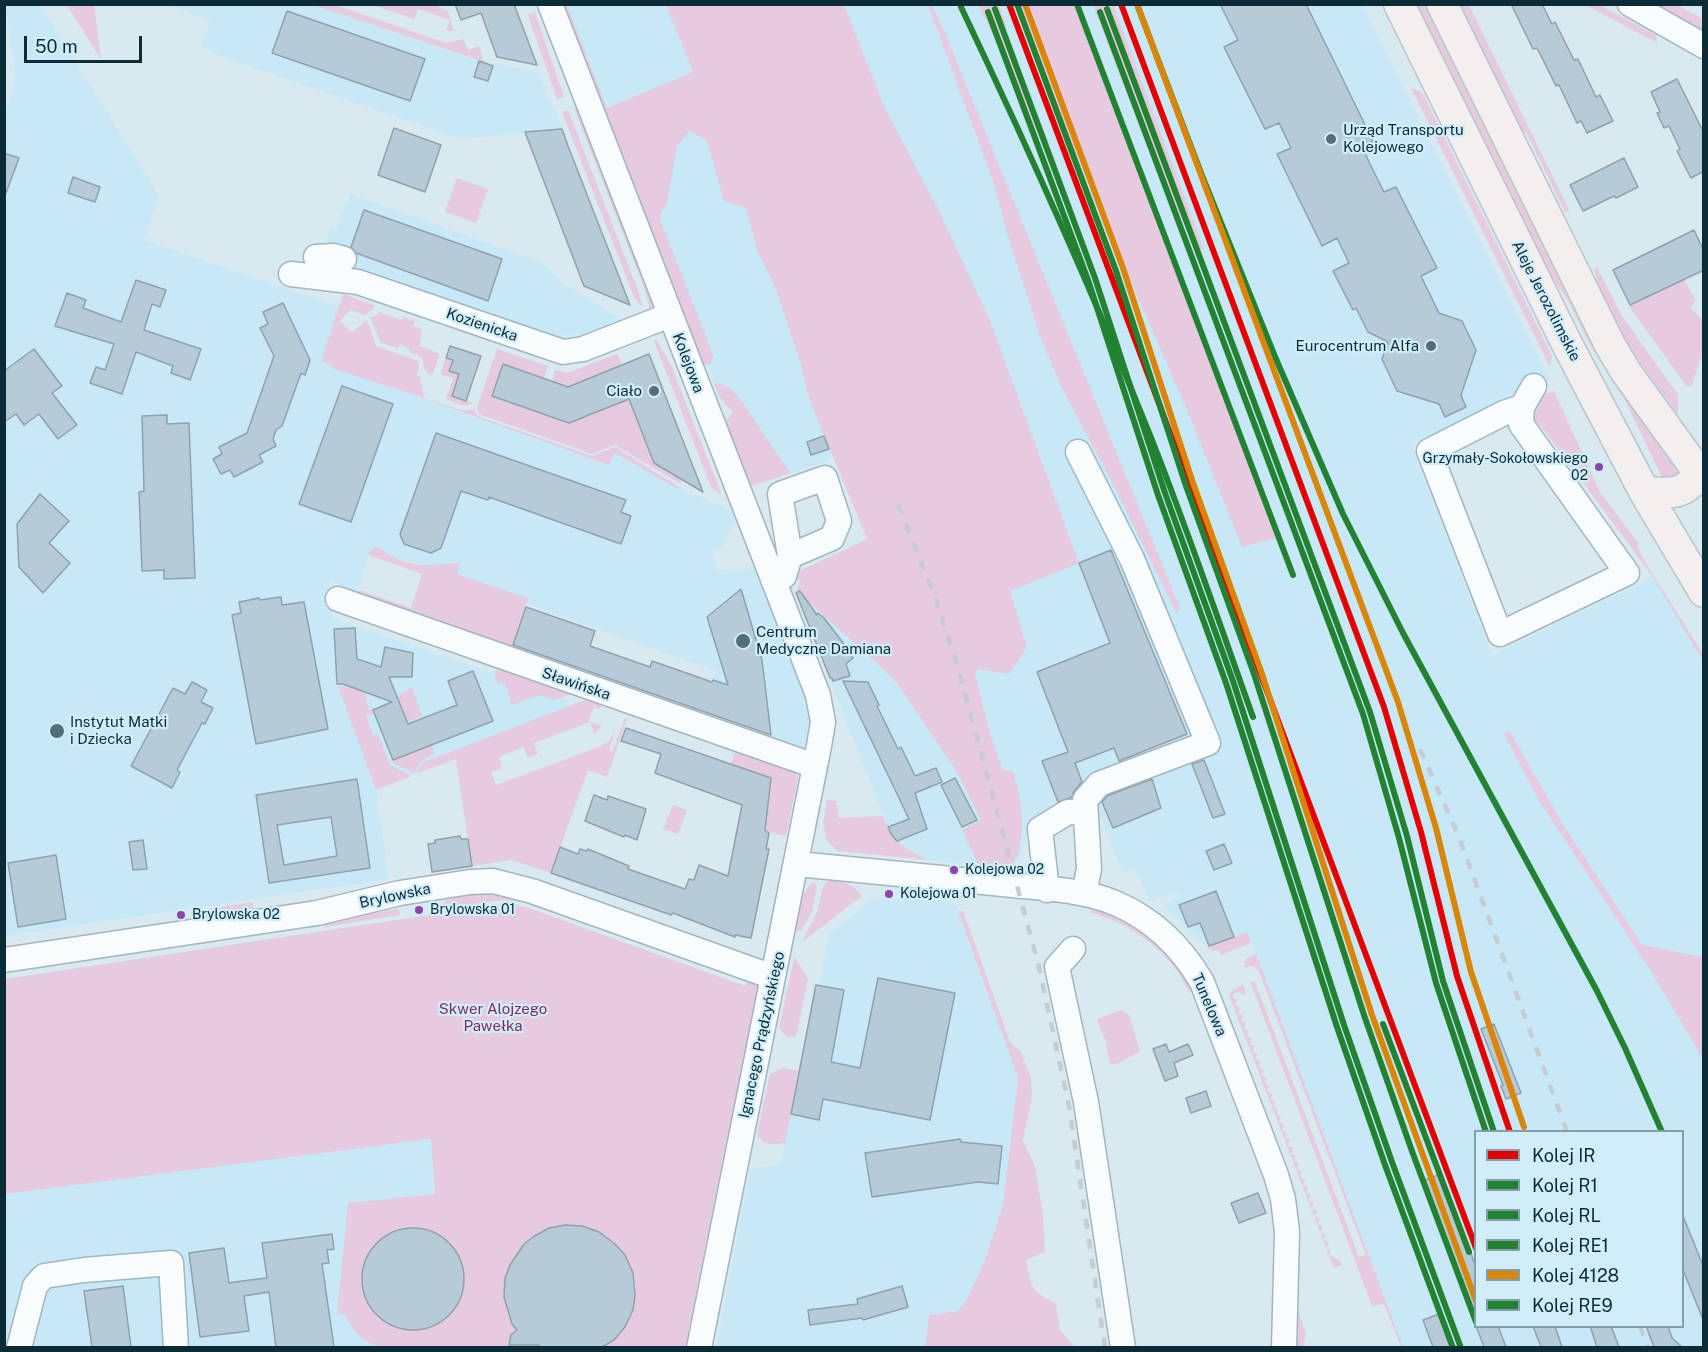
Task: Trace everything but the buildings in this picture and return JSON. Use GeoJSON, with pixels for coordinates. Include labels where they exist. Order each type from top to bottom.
{"type":"FeatureCollection","features":[{"type":"Feature","properties":{"kind":"main road","name":"Aleje Jerozolimskie"},"geometry":{"type":"LineString","coordinates":[[1400,4],[1567,344],[1644,493],[1704,592]]}},
{"type":"Feature","properties":{"kind":"main road"},"geometry":{"type":"LineString","coordinates":[[1442,4],[1610,345],[1626,372],[1701,477],[1681,492],[1644,493]]}},
{"type":"Feature","properties":{"kind":"street","name":"Kolejowa"},"geometry":{"type":"LineString","coordinates":[[550,4],[670,315],[703,376],[773,580],[818,695],[823,722]]}},
{"type":"Feature","properties":{"kind":"street"},"geometry":{"type":"LineString","coordinates":[[1630,4],[1704,46]]}},
{"type":"Feature","properties":{"kind":"street"},"geometry":{"type":"LineString","coordinates":[[316,257],[334,256],[344,259]]}},
{"type":"Feature","properties":{"kind":"street","name":"Kozienicka"},"geometry":{"type":"LineString","coordinates":[[291,274],[358,282],[562,352],[583,349],[670,315]]}},
{"type":"Feature","properties":{"kind":"street"},"geometry":{"type":"LineString","coordinates":[[1528,397],[1520,421],[1524,431],[1627,573],[1500,634],[1429,451],[1504,413],[1528,397]]}},
{"type":"Feature","properties":{"kind":"street"},"geometry":{"type":"LineString","coordinates":[[1078,452],[1132,559],[1208,742],[1098,784],[1085,800],[1089,869],[1084,894]]}},
{"type":"Feature","properties":{"kind":"street"},"geometry":{"type":"LineString","coordinates":[[773,580],[784,576],[790,556]]}},
{"type":"Feature","properties":{"kind":"street","name":"Sławińska"},"geometry":{"type":"LineString","coordinates":[[338,600],[815,766]]}},
{"type":"Feature","properties":{"kind":"street","name":"Ignacego Prądzyńskiego"},"geometry":{"type":"LineString","coordinates":[[699,1347],[797,864],[823,722]]}},
{"type":"Feature","properties":{"kind":"street"},"geometry":{"type":"LineString","coordinates":[[1047,890],[1040,830],[1068,812],[1085,812]]}},
{"type":"Feature","properties":{"kind":"street","name":"Tunelowa"},"geometry":{"type":"LineString","coordinates":[[797,864],[1084,894],[1112,902],[1145,920],[1177,947],[1202,982],[1283,1199],[1287,1232],[1284,1347]]}},
{"type":"Feature","properties":{"kind":"street","name":"Brylowska"},"geometry":{"type":"LineString","coordinates":[[5,954],[317,913],[409,891],[493,881],[532,891],[773,977]]}},
{"type":"Feature","properties":{"kind":"street"},"geometry":{"type":"LineString","coordinates":[[1073,949],[1057,967],[1086,1102],[1123,1347]]}},
{"type":"Feature","properties":{"kind":"street"},"geometry":{"type":"LineString","coordinates":[[19,1347],[35,1286],[44,1276],[84,1270],[171,1263],[176,1347]]}},
{"type":"Feature","properties":{"kind":"shaded area"},"geometry":{"type":"Polygon","coordinates":[[[5,5],[40,5],[159,196],[144,240],[339,307],[321,361],[332,365],[332,368],[409,393],[609,465],[614,452],[676,488],[733,511],[736,519],[721,548],[712,550],[717,570],[755,569],[807,702],[810,726],[805,749],[702,712],[716,671],[527,604],[527,598],[433,566],[401,560],[378,548],[371,550],[368,555],[358,592],[330,581],[332,618],[563,697],[575,712],[376,789],[389,879],[5,936],[4,117],[10,102],[15,68],[5,5]]]}},
{"type":"Feature","properties":{"kind":"shaded area"},"geometry":{"type":"Polygon","coordinates":[[[168,5],[313,5],[472,59],[539,73],[562,129],[462,139],[231,60],[202,47],[210,21],[168,5]]]}},
{"type":"Feature","properties":{"kind":"shaded area"},"geometry":{"type":"Polygon","coordinates":[[[567,5],[666,5],[746,208],[757,250],[776,289],[799,358],[809,399],[833,459],[749,487],[733,412],[720,398],[567,5]]]}},
{"type":"Feature","properties":{"kind":"shaded area"},"geometry":{"type":"Polygon","coordinates":[[[844,5],[1362,5],[1550,381],[1441,433],[1432,434],[1411,444],[1492,655],[1653,577],[1703,661],[1703,957],[1643,946],[1703,979],[1703,1347],[1403,1347],[1247,932],[1206,946],[1170,912],[1164,903],[1180,896],[1174,892],[1152,901],[1149,900],[1135,868],[1123,872],[1098,810],[1070,805],[1039,818],[1027,833],[1019,860],[997,868],[963,830],[979,866],[928,860],[897,841],[891,834],[796,593],[800,581],[793,574],[867,540],[1027,647],[1010,591],[1079,562],[991,323],[885,108],[844,5]]]}},
{"type":"Feature","properties":{"kind":"shaded area"},"geometry":{"type":"Polygon","coordinates":[[[350,194],[543,263],[563,283],[623,321],[587,335],[539,333],[360,270],[323,260],[329,228],[336,230],[350,194]]]}},
{"type":"Feature","properties":{"kind":"shaded area"},"geometry":{"type":"Polygon","coordinates":[[[915,897],[955,903],[1018,1078],[1003,1205],[984,1262],[958,1311],[929,1315],[925,1347],[716,1348],[750,1170],[781,1163],[814,992],[811,991],[813,984],[819,985],[829,934],[875,898],[890,900],[915,897]]]}},
{"type":"Feature","properties":{"kind":"shaded area"},"geometry":{"type":"Polygon","coordinates":[[[432,1139],[435,1194],[348,1203],[344,1313],[360,1338],[365,1342],[385,1348],[5,1347],[4,1194],[432,1139]]]}},
{"type":"Feature","properties":{"kind":"green space"},"geometry":{"type":"Polygon","coordinates":[[[95,5],[101,59],[68,7],[95,5]]]}},
{"type":"Feature","properties":{"kind":"green space"},"geometry":{"type":"Polygon","coordinates":[[[313,5],[335,5],[446,43],[463,39],[468,50],[479,46],[484,62],[313,5]]]}},
{"type":"Feature","properties":{"kind":"green space"},"geometry":{"type":"Polygon","coordinates":[[[372,5],[435,5],[447,9],[454,31],[446,31],[450,20],[418,9],[414,19],[372,5]]]}},
{"type":"Feature","properties":{"kind":"green space"},"geometry":{"type":"Polygon","coordinates":[[[559,5],[567,5],[607,108],[693,72],[666,5],[844,5],[885,108],[941,215],[991,323],[1079,563],[1010,591],[1027,647],[1009,674],[978,669],[975,673],[990,734],[1002,769],[1014,773],[1019,796],[1022,825],[1020,846],[1017,858],[1014,859],[1015,863],[997,868],[979,866],[962,830],[981,820],[957,772],[897,683],[796,593],[800,581],[793,574],[867,539],[809,399],[799,358],[776,289],[757,250],[746,208],[724,201],[707,141],[690,131],[677,146],[667,202],[659,217],[714,357],[709,365],[697,362],[559,5]]]}},
{"type":"Feature","properties":{"kind":"green space"},"geometry":{"type":"Polygon","coordinates":[[[928,5],[932,5],[945,33],[1180,608],[1177,614],[1118,494],[1061,386],[1041,339],[992,178],[928,5]]]}},
{"type":"Feature","properties":{"kind":"green space"},"geometry":{"type":"Polygon","coordinates":[[[978,5],[999,5],[1007,27],[1003,28],[1056,162],[1051,164],[1013,76],[978,5]]]}},
{"type":"Feature","properties":{"kind":"green space"},"geometry":{"type":"Polygon","coordinates":[[[1019,5],[1077,5],[1278,538],[1242,547],[1186,408],[1073,148],[1019,5]]]}},
{"type":"Feature","properties":{"kind":"green space"},"geometry":{"type":"Polygon","coordinates":[[[1093,5],[1113,5],[1204,249],[1197,251],[1175,205],[1147,135],[1143,136],[1093,5]]]}},
{"type":"Feature","properties":{"kind":"green space"},"geometry":{"type":"Polygon","coordinates":[[[1412,5],[1425,5],[1456,68],[1481,101],[1683,475],[1664,480],[1662,477],[1618,386],[1590,345],[1569,302],[1537,256],[1412,5]]]}},
{"type":"Feature","properties":{"kind":"green space"},"geometry":{"type":"Polygon","coordinates":[[[1452,5],[1469,5],[1569,210],[1565,212],[1526,132],[1522,134],[1452,5]]]}},
{"type":"Feature","properties":{"kind":"green space"},"geometry":{"type":"Polygon","coordinates":[[[1586,5],[1600,5],[1656,35],[1657,43],[1586,5]]]}},
{"type":"Feature","properties":{"kind":"green space"},"geometry":{"type":"Polygon","coordinates":[[[1648,5],[1677,5],[1703,19],[1703,35],[1648,5]]]}},
{"type":"Feature","properties":{"kind":"green space"},"geometry":{"type":"Polygon","coordinates":[[[535,12],[564,97],[557,99],[528,15],[535,12]]]}},
{"type":"Feature","properties":{"kind":"green space"},"geometry":{"type":"Polygon","coordinates":[[[1411,88],[1420,91],[1424,96],[1552,356],[1550,367],[1411,88]]]}},
{"type":"Feature","properties":{"kind":"green space"},"geometry":{"type":"Polygon","coordinates":[[[574,108],[579,109],[655,307],[651,314],[645,290],[574,108]]]}},
{"type":"Feature","properties":{"kind":"green space"},"geometry":{"type":"Polygon","coordinates":[[[568,110],[639,293],[642,307],[634,297],[562,112],[568,110]]]}},
{"type":"Feature","properties":{"kind":"green space"},"geometry":{"type":"Polygon","coordinates":[[[457,178],[488,189],[476,223],[445,212],[457,178]]]}},
{"type":"Feature","properties":{"kind":"green space"},"geometry":{"type":"Polygon","coordinates":[[[1597,267],[1622,316],[1678,395],[1678,415],[1614,323],[1594,281],[1597,278],[1594,270],[1597,267]]]}},
{"type":"Feature","properties":{"kind":"green space"},"geometry":{"type":"Polygon","coordinates":[[[1684,279],[1696,301],[1690,307],[1703,321],[1703,351],[1692,385],[1687,387],[1629,306],[1684,279]]]}},
{"type":"Feature","properties":{"kind":"green space"},"geometry":{"type":"Polygon","coordinates":[[[343,294],[376,306],[365,315],[350,310],[340,321],[352,332],[367,320],[376,346],[418,361],[419,369],[416,375],[420,377],[424,398],[461,410],[475,410],[480,417],[592,456],[615,447],[681,488],[676,488],[615,453],[609,465],[409,393],[331,368],[332,365],[321,361],[343,294]]]}},
{"type":"Feature","properties":{"kind":"green space"},"geometry":{"type":"Polygon","coordinates":[[[380,312],[401,320],[404,316],[410,321],[415,319],[413,326],[420,328],[422,335],[419,346],[440,354],[433,373],[429,375],[424,369],[422,357],[411,353],[409,349],[400,344],[398,348],[381,343],[370,317],[380,312]]]}},
{"type":"Feature","properties":{"kind":"green space"},"geometry":{"type":"Polygon","coordinates":[[[656,339],[671,365],[720,494],[712,488],[709,482],[654,341],[656,339]]]}},
{"type":"Feature","properties":{"kind":"green space"},"geometry":{"type":"Polygon","coordinates":[[[497,349],[548,366],[544,378],[503,364],[569,423],[629,399],[654,462],[681,479],[681,484],[615,445],[592,454],[479,414],[477,407],[497,349]]]}},
{"type":"Feature","properties":{"kind":"green space"},"geometry":{"type":"Polygon","coordinates":[[[617,354],[622,365],[617,368],[568,387],[552,381],[555,370],[567,373],[617,354]]]}},
{"type":"Feature","properties":{"kind":"green space"},"geometry":{"type":"Polygon","coordinates":[[[446,358],[453,360],[449,371],[459,374],[452,396],[472,403],[471,405],[461,405],[446,399],[453,378],[440,374],[446,358]]]}},
{"type":"Feature","properties":{"kind":"green space"},"geometry":{"type":"Polygon","coordinates":[[[719,383],[731,389],[743,403],[790,473],[749,487],[722,427],[733,412],[720,398],[714,384],[719,383]]]}},
{"type":"Feature","properties":{"kind":"green space"},"geometry":{"type":"Polygon","coordinates":[[[1544,390],[1546,394],[1554,391],[1600,492],[1639,544],[1637,546],[1645,562],[1703,654],[1703,661],[1653,577],[1541,426],[1532,424],[1544,390]]]}},
{"type":"Feature","properties":{"kind":"green space"},"geometry":{"type":"Polygon","coordinates":[[[374,547],[400,560],[415,564],[457,563],[460,564],[457,574],[528,598],[513,647],[358,592],[359,590],[411,608],[422,574],[368,555],[374,547]]]}},
{"type":"Feature","properties":{"kind":"green space"},"geometry":{"type":"Polygon","coordinates":[[[499,667],[575,693],[554,700],[539,695],[512,705],[505,683],[498,684],[494,672],[499,667]]]}},
{"type":"Feature","properties":{"kind":"green space"},"geometry":{"type":"Polygon","coordinates":[[[338,686],[364,691],[369,710],[373,709],[374,713],[366,716],[373,734],[379,736],[390,765],[411,776],[376,790],[338,686]]]}},
{"type":"Feature","properties":{"kind":"green space"},"geometry":{"type":"Polygon","coordinates":[[[412,687],[422,716],[408,722],[398,696],[412,687]]]}},
{"type":"Feature","properties":{"kind":"green space"},"geometry":{"type":"Polygon","coordinates":[[[590,698],[602,702],[600,709],[594,707],[589,721],[602,726],[594,733],[590,722],[534,743],[538,754],[528,758],[523,747],[499,757],[502,768],[491,772],[496,785],[599,747],[609,741],[615,732],[609,750],[612,752],[625,718],[627,719],[607,777],[588,770],[551,873],[511,860],[472,866],[456,759],[415,774],[424,762],[590,698]]]}},
{"type":"Feature","properties":{"kind":"green space"},"geometry":{"type":"Polygon","coordinates":[[[1510,732],[1562,823],[1642,945],[1703,957],[1703,1059],[1649,968],[1540,802],[1504,734],[1510,732]]]}},
{"type":"Feature","properties":{"kind":"green space"},"geometry":{"type":"Polygon","coordinates":[[[432,745],[435,754],[423,759],[414,773],[393,763],[393,760],[432,745]]]}},
{"type":"Feature","properties":{"kind":"green space"},"geometry":{"type":"Polygon","coordinates":[[[735,751],[794,771],[798,778],[786,836],[765,831],[770,778],[731,764],[735,751]]]}},
{"type":"Feature","properties":{"kind":"green space"},"geometry":{"type":"Polygon","coordinates":[[[827,800],[836,801],[839,818],[883,816],[900,843],[928,860],[838,851],[826,840],[823,822],[827,800]]]}},
{"type":"Feature","properties":{"kind":"green space"},"geometry":{"type":"Polygon","coordinates":[[[673,805],[687,810],[678,834],[663,829],[673,805]]]}},
{"type":"Feature","properties":{"kind":"green space"},"geometry":{"type":"Polygon","coordinates":[[[829,880],[848,884],[862,896],[802,942],[817,912],[823,887],[829,880]]]}},
{"type":"Feature","properties":{"kind":"green space"},"geometry":{"type":"Polygon","coordinates":[[[814,882],[817,886],[812,912],[801,931],[792,932],[801,898],[814,882]]]}},
{"type":"Feature","properties":{"kind":"green space"},"geometry":{"type":"Polygon","coordinates":[[[499,891],[738,974],[737,978],[525,902],[503,900],[445,908],[444,901],[467,893],[499,891]]]}},
{"type":"Feature","properties":{"kind":"green space"},"geometry":{"type":"Polygon","coordinates":[[[253,902],[254,913],[192,916],[191,912],[253,902]]]}},
{"type":"Feature","properties":{"kind":"green space","name":"Skwer Alojzego Pawełka"},"geometry":{"type":"Polygon","coordinates":[[[512,904],[529,908],[745,986],[749,978],[757,987],[759,992],[734,1126],[729,1127],[685,1347],[385,1348],[369,1343],[360,1337],[344,1314],[337,1313],[348,1203],[435,1194],[431,1139],[5,1194],[5,979],[512,904]],[[408,1228],[390,1233],[374,1245],[365,1260],[362,1277],[365,1293],[373,1308],[385,1320],[401,1327],[421,1329],[438,1323],[454,1308],[462,1292],[463,1270],[454,1249],[437,1234],[420,1228],[408,1228]]]}},
{"type":"Feature","properties":{"kind":"green space"},"geometry":{"type":"Polygon","coordinates":[[[1094,908],[1120,916],[1164,946],[1196,992],[1189,992],[1171,964],[1148,941],[1120,924],[1089,912],[1094,908]]]}},
{"type":"Feature","properties":{"kind":"green space"},"geometry":{"type":"Polygon","coordinates":[[[399,909],[400,915],[324,927],[323,921],[399,909]]]}},
{"type":"Feature","properties":{"kind":"green space"},"geometry":{"type":"Polygon","coordinates":[[[958,911],[963,911],[1011,1044],[1020,1050],[1031,1078],[1032,1097],[1023,1140],[1035,1166],[1043,1215],[1045,1252],[1026,1260],[1034,1288],[1056,1304],[1060,1330],[1075,1347],[925,1347],[929,1315],[958,1311],[966,1301],[984,1262],[1003,1205],[1018,1078],[958,911]]]}},
{"type":"Feature","properties":{"kind":"green space"},"geometry":{"type":"Polygon","coordinates":[[[1247,932],[1251,943],[1221,955],[1219,950],[1213,951],[1207,948],[1247,932]]]}},
{"type":"Feature","properties":{"kind":"green space"},"geometry":{"type":"Polygon","coordinates":[[[1256,954],[1403,1347],[1399,1347],[1401,1346],[1384,1304],[1372,1306],[1250,981],[1255,982],[1359,1257],[1366,1255],[1259,971],[1253,966],[1244,967],[1246,959],[1256,954]]]}},
{"type":"Feature","properties":{"kind":"green space"},"geometry":{"type":"Polygon","coordinates":[[[794,958],[808,979],[796,1037],[791,1036],[790,1038],[779,1028],[794,958]]]}},
{"type":"Feature","properties":{"kind":"green space"},"geometry":{"type":"Polygon","coordinates":[[[1243,984],[1246,995],[1235,992],[1232,997],[1237,1000],[1235,1005],[1240,1008],[1238,1013],[1243,1015],[1241,1021],[1246,1023],[1244,1029],[1249,1031],[1247,1036],[1252,1039],[1250,1044],[1255,1046],[1252,1052],[1258,1054],[1255,1059],[1261,1062],[1258,1067],[1264,1070],[1261,1075],[1267,1078],[1264,1083],[1269,1086],[1267,1091],[1273,1094],[1270,1099],[1275,1101],[1273,1106],[1278,1109],[1276,1114],[1281,1117],[1279,1122],[1284,1125],[1282,1130],[1287,1133],[1285,1138],[1290,1140],[1288,1146],[1293,1148],[1291,1154],[1296,1156],[1294,1161],[1299,1164],[1297,1169],[1302,1172],[1300,1177],[1305,1180],[1303,1185],[1308,1187],[1306,1193],[1311,1195],[1309,1201],[1314,1203],[1311,1208],[1317,1211],[1315,1216],[1320,1219],[1318,1224],[1323,1227],[1320,1232],[1229,995],[1243,984]]]}},
{"type":"Feature","properties":{"kind":"green space"},"geometry":{"type":"Polygon","coordinates":[[[1223,999],[1292,1181],[1297,1203],[1300,1249],[1298,1311],[1306,1334],[1303,1347],[1293,1347],[1295,1271],[1220,1001],[1223,999]]]}},
{"type":"Feature","properties":{"kind":"green space"},"geometry":{"type":"Polygon","coordinates":[[[1121,1010],[1129,1015],[1140,1051],[1117,1064],[1110,1064],[1106,1042],[1097,1019],[1121,1010]]]}},
{"type":"Feature","properties":{"kind":"green space"},"geometry":{"type":"Polygon","coordinates":[[[783,1068],[799,1071],[785,1143],[769,1144],[762,1141],[757,1134],[770,1074],[783,1068]]]}},
{"type":"Feature","properties":{"kind":"green space"},"geometry":{"type":"Polygon","coordinates":[[[1329,1255],[1342,1262],[1342,1265],[1334,1268],[1329,1255]]]}},
{"type":"Feature","properties":{"kind":"railway"},"geometry":{"type":"LineString","coordinates":[[898,505],[935,597],[956,661],[1038,963],[1069,1106],[1105,1348]]}},
{"type":"Feature","properties":{"kind":"railway"},"geometry":{"type":"LineString","coordinates":[[1420,749],[1459,837],[1566,1130]]}},
{"type":"Feature","properties":{"kind":"railway"},"geometry":{"type":"LineString","coordinates":[[1641,1328],[1648,1348]]}},
{"type":"Feature","properties":{"kind":"rail line","name":"IR"},"geometry":{"type":"LineString","coordinates":[[1009,4],[1474,1243]]}},
{"type":"Feature","properties":{"kind":"rail line","name":"RL"},"geometry":{"type":"LineString","coordinates":[[1017,4],[1116,271],[1186,486],[1254,674],[1365,1018],[1474,1317]]}},
{"type":"Feature","properties":{"kind":"rail line","name":"4128"},"geometry":{"type":"LineString","coordinates":[[1025,4],[1123,268],[1193,483],[1261,671],[1372,1015],[1474,1296]]}},
{"type":"Feature","properties":{"kind":"rail line","name":"IR"},"geometry":{"type":"LineString","coordinates":[[1121,4],[1384,707],[1421,832],[1457,976],[1509,1130]]}},
{"type":"Feature","properties":{"kind":"rail line","name":"4128"},"geometry":{"type":"LineString","coordinates":[[1137,4],[1398,702],[1436,828],[1471,972],[1524,1127]]}},
{"type":"Feature","properties":{"kind":"rail line","name":"R1"},"geometry":{"type":"LineString","coordinates":[[961,7],[1059,220],[1128,381],[1177,505],[1253,717]]}},
{"type":"Feature","properties":{"kind":"rail line","name":"R1"},"geometry":{"type":"LineString","coordinates":[[1078,7],[1293,575]]}},
{"type":"Feature","properties":{"kind":"rail line","name":"R1"},"geometry":{"type":"LineString","coordinates":[[1138,7],[1201,173],[1276,359],[1343,514],[1403,633],[1597,991],[1661,1130]]}},
{"type":"Feature","properties":{"kind":"rail line","name":"RE1"},"geometry":{"type":"LineString","coordinates":[[995,9],[1095,278],[1165,493],[1233,681],[1344,1025],[1461,1348]]}},
{"type":"Feature","properties":{"kind":"rail line","name":"RE1"},"geometry":{"type":"LineString","coordinates":[[1107,9],[1370,712],[1407,836],[1443,981],[1493,1130]]}},
{"type":"Feature","properties":{"kind":"rail line","name":"RE9"},"geometry":{"type":"LineString","coordinates":[[988,12],[1088,280],[1158,495],[1226,683],[1337,1027],[1453,1348]]}},
{"type":"Feature","properties":{"kind":"rail line","name":"RE9"},"geometry":{"type":"LineString","coordinates":[[1100,12],[1363,714],[1399,838],[1436,983],[1485,1130]]}},
{"type":"Feature","properties":{"kind":"rail line","name":"R1"},"geometry":{"type":"LineString","coordinates":[[1383,1024],[1469,1252]]}},
{"type":"Feature","properties":{"kind":"place","name":"Urząd Transportu Kolejowego"},"geometry":{"type":"Point","coordinates":[1331,139]}},
{"type":"Feature","properties":{"kind":"place","name":"Eurocentrum Alfa"},"geometry":{"type":"Point","coordinates":[1431,346]}},
{"type":"Feature","properties":{"kind":"place","name":"Ciało"},"geometry":{"type":"Point","coordinates":[654,391]}},
{"type":"Feature","properties":{"kind":"place","name":"Grzymały-Sokołowskiego 02"},"geometry":{"type":"Point","coordinates":[1599,467]}},
{"type":"Feature","properties":{"kind":"place","name":"Centrum Medyczne Damiana"},"geometry":{"type":"Point","coordinates":[743,641]}},
{"type":"Feature","properties":{"kind":"place","name":"Instytut Matki i Dziecka"},"geometry":{"type":"Point","coordinates":[57,731]}},
{"type":"Feature","properties":{"kind":"place","name":"Kolejowa 02"},"geometry":{"type":"Point","coordinates":[954,870]}},
{"type":"Feature","properties":{"kind":"place","name":"Kolejowa 01"},"geometry":{"type":"Point","coordinates":[889,894]}},
{"type":"Feature","properties":{"kind":"place","name":"Brylowska 01"},"geometry":{"type":"Point","coordinates":[419,910]}},
{"type":"Feature","properties":{"kind":"place","name":"Brylowska 02"},"geometry":{"type":"Point","coordinates":[181,915]}}]}
